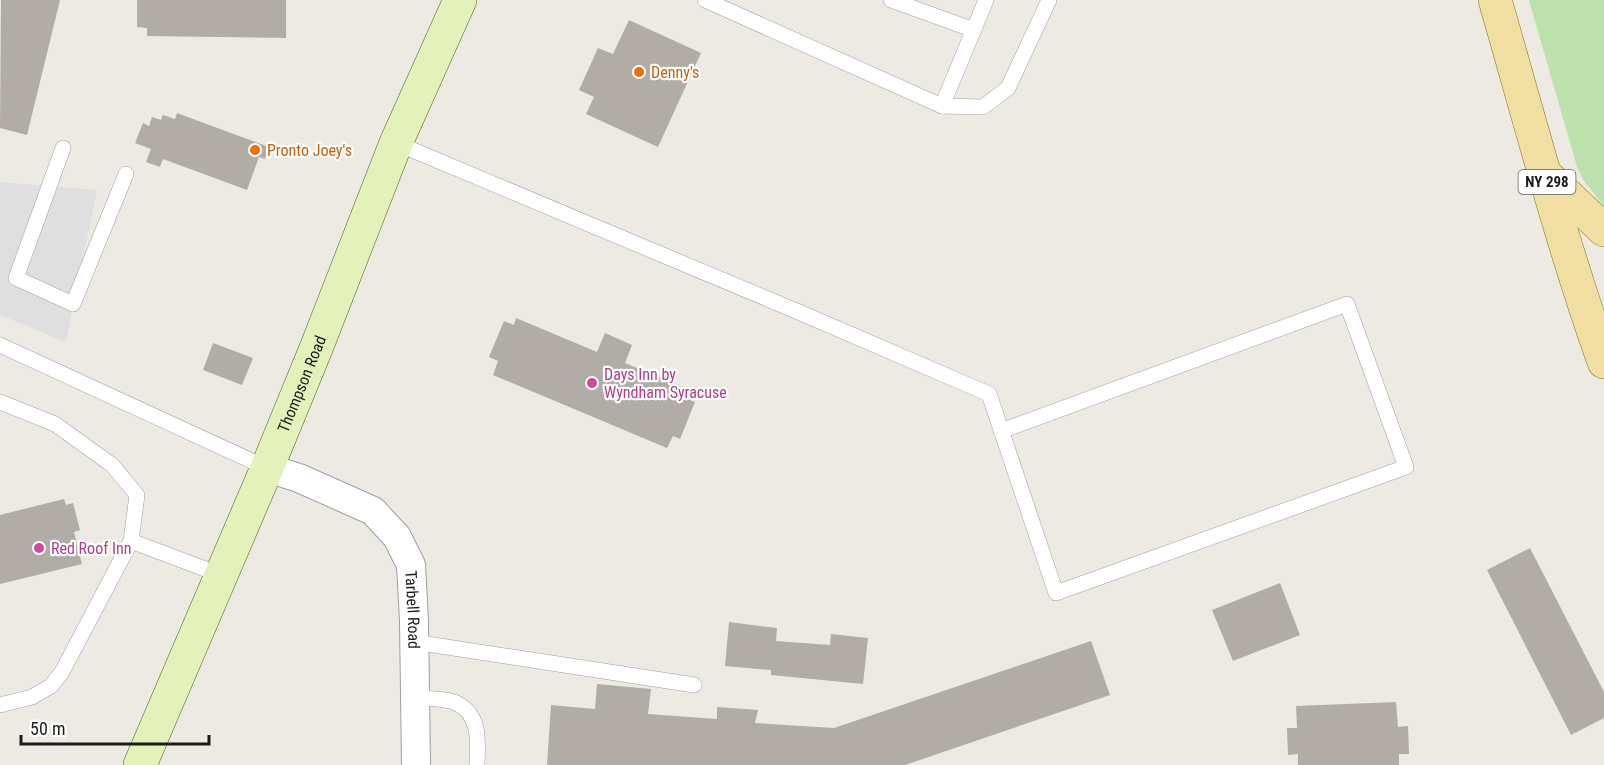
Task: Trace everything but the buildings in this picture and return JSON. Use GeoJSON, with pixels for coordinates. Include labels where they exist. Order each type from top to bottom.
{"type":"FeatureCollection","features":[{"type":"Feature","properties":{"kind":"main road","name":"NY 298"},"geometry":{"type":"LineString","coordinates":[[1496,0],[1590,324],[1604,362]]}},
{"type":"Feature","properties":{"kind":"main road"},"geometry":{"type":"LineString","coordinates":[[1545,173],[1604,230]]}},
{"type":"Feature","properties":{"kind":"street","name":"Thompson Road"},"geometry":{"type":"LineString","coordinates":[[140,765],[318,346],[396,143],[460,0]]}},
{"type":"Feature","properties":{"kind":"street","name":"Tarbell Road"},"geometry":{"type":"LineString","coordinates":[[267,468],[299,478],[373,511],[397,537],[411,565],[416,765]]}},
{"type":"Feature","properties":{"kind":"lane"},"geometry":{"type":"LineString","coordinates":[[705,0],[942,106],[983,106],[1008,88],[1049,0]]}},
{"type":"Feature","properties":{"kind":"lane"},"geometry":{"type":"LineString","coordinates":[[891,0],[974,30]]}},
{"type":"Feature","properties":{"kind":"lane"},"geometry":{"type":"LineString","coordinates":[[942,106],[986,0]]}},
{"type":"Feature","properties":{"kind":"lane"},"geometry":{"type":"LineString","coordinates":[[396,143],[989,394],[1001,431],[1056,593],[1406,467],[1347,304],[1001,431]]}},
{"type":"Feature","properties":{"kind":"lane"},"geometry":{"type":"LineString","coordinates":[[63,148],[16,278],[73,304],[126,174]]}},
{"type":"Feature","properties":{"kind":"lane"},"geometry":{"type":"LineString","coordinates":[[0,345],[267,468]]}},
{"type":"Feature","properties":{"kind":"lane"},"geometry":{"type":"LineString","coordinates":[[0,402],[55,424],[112,465],[137,495],[131,541],[62,672],[51,686],[32,697],[0,705]]}},
{"type":"Feature","properties":{"kind":"lane"},"geometry":{"type":"LineString","coordinates":[[131,541],[221,575]]}},
{"type":"Feature","properties":{"kind":"lane"},"geometry":{"type":"LineString","coordinates":[[414,642],[694,685]]}},
{"type":"Feature","properties":{"kind":"lane"},"geometry":{"type":"LineString","coordinates":[[415,697],[452,702],[468,710],[478,733],[477,765]]}},
{"type":"Feature","properties":{"kind":"green space"},"geometry":{"type":"Polygon","coordinates":[[[1529,0],[1604,0],[1604,206],[1584,181],[1577,167],[1529,0]]]}},
{"type":"Feature","properties":{"kind":"shaded area"},"geometry":{"type":"Polygon","coordinates":[[[0,182],[97,190],[66,342],[0,315],[0,182]]]}},
{"type":"Feature","properties":{"kind":"place","name":"Denny's"},"geometry":{"type":"Point","coordinates":[639,72]}},
{"type":"Feature","properties":{"kind":"place","name":"Pronto Joey's"},"geometry":{"type":"Point","coordinates":[255,150]}},
{"type":"Feature","properties":{"kind":"place","name":"Days Inn by Wyndham Syracuse"},"geometry":{"type":"Point","coordinates":[592,383]}},
{"type":"Feature","properties":{"kind":"place","name":"Red Roof Inn"},"geometry":{"type":"Point","coordinates":[39,548]}}]}
